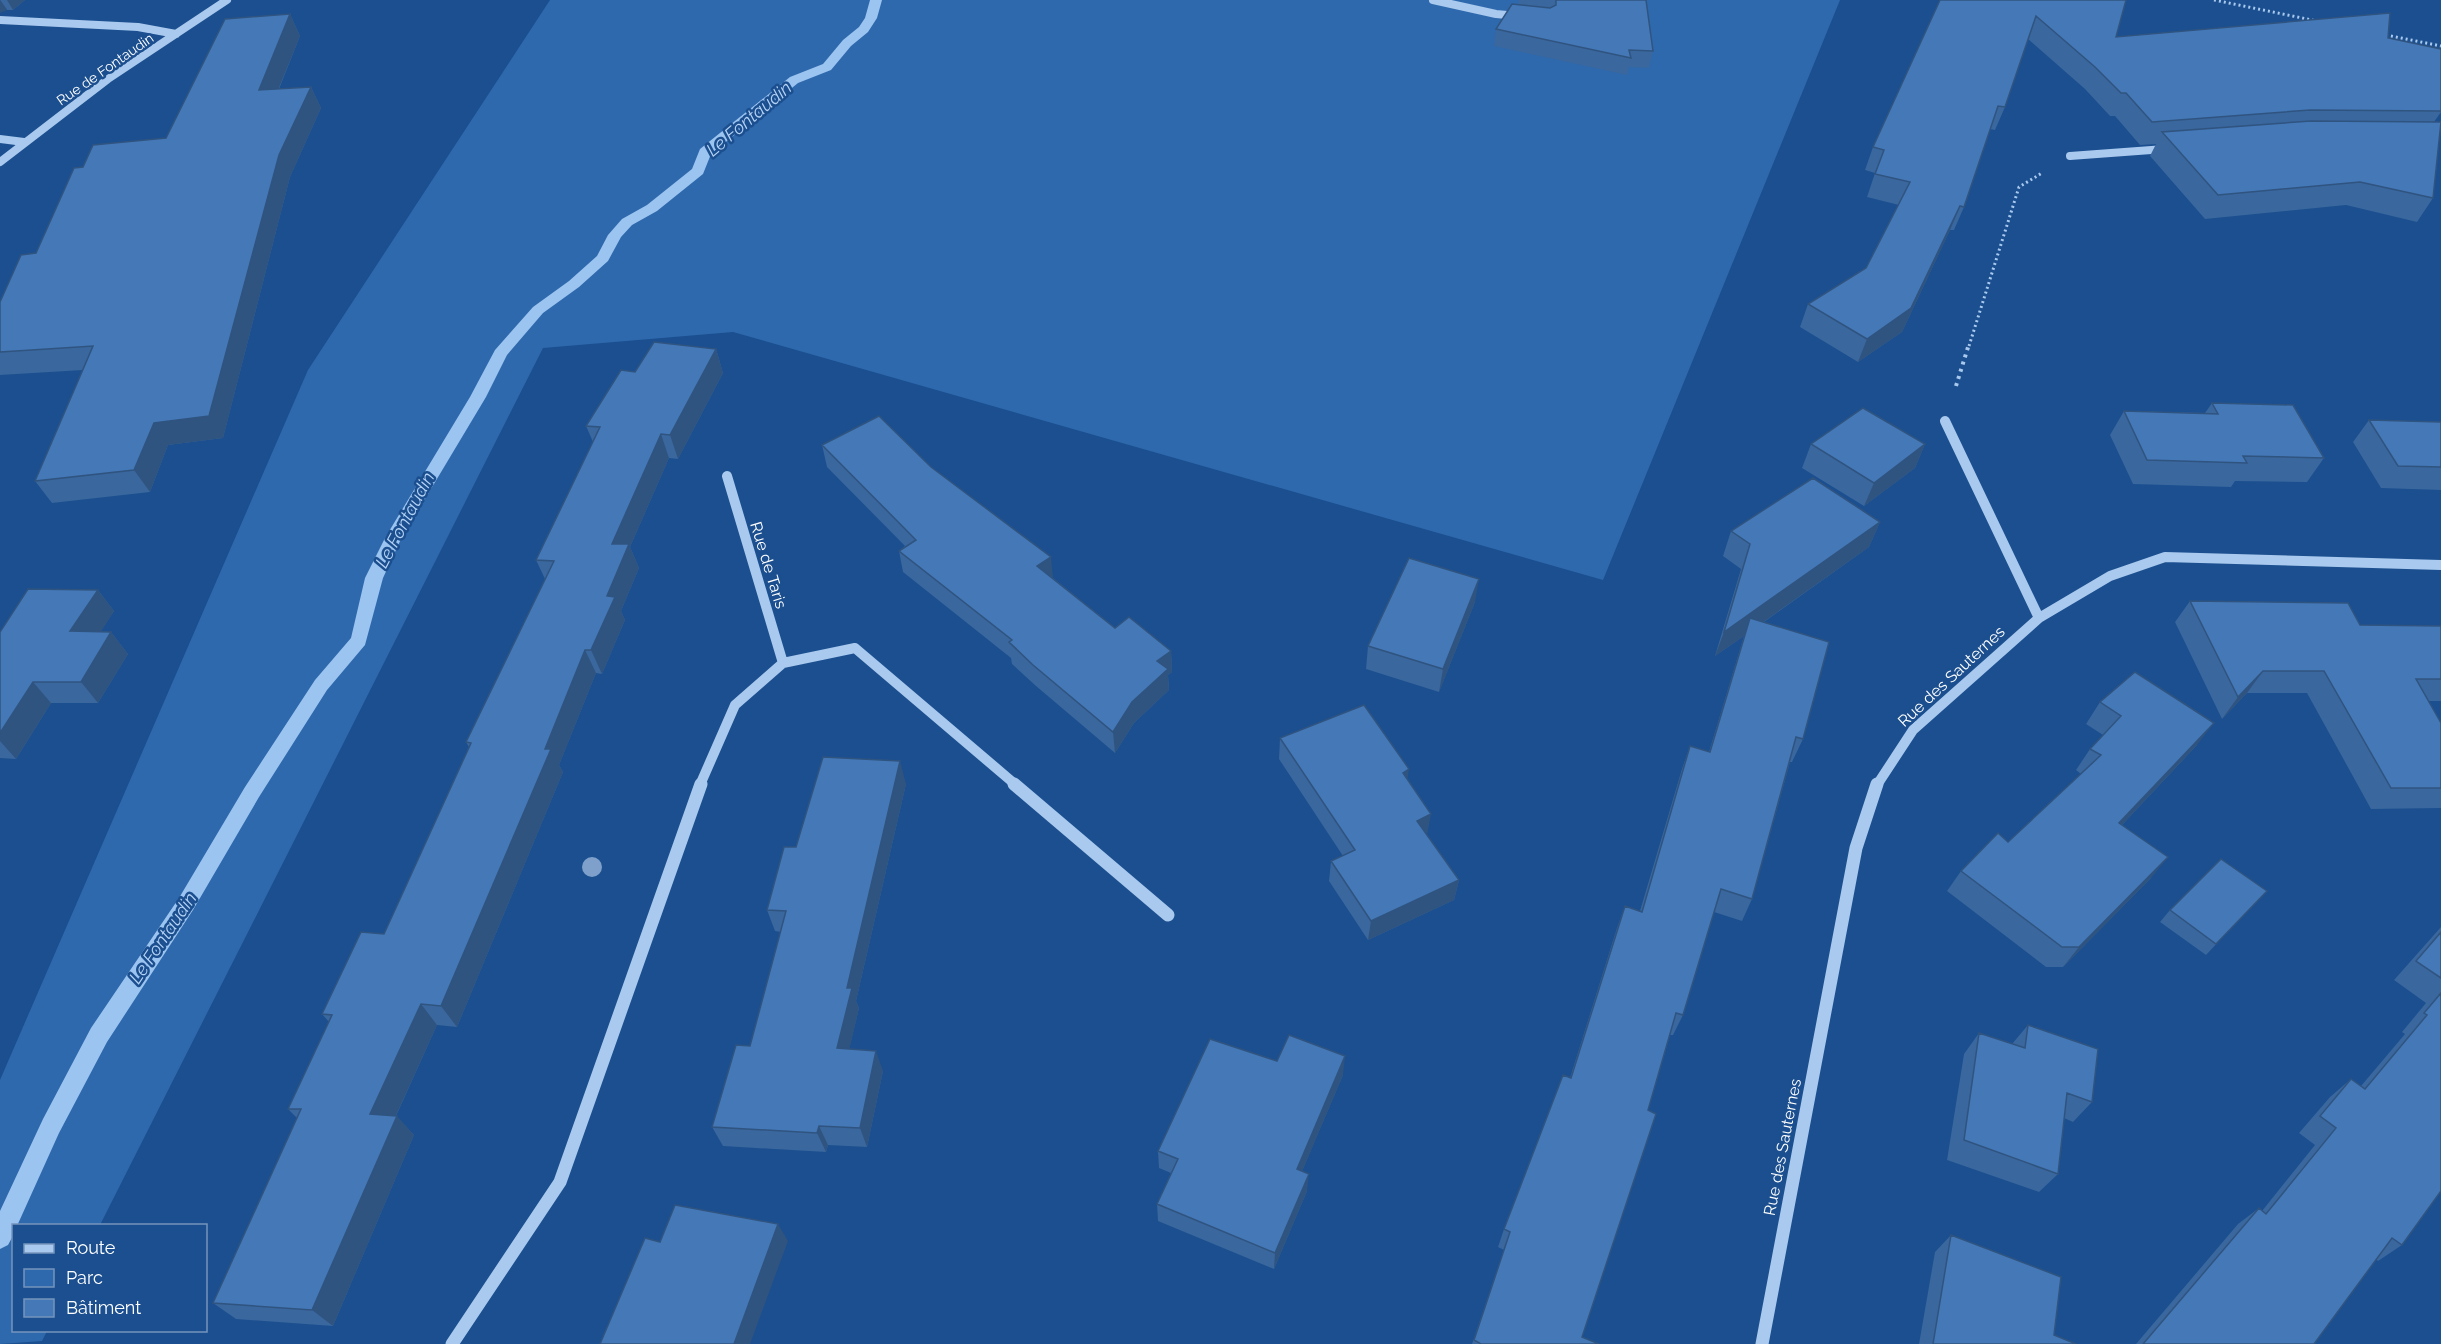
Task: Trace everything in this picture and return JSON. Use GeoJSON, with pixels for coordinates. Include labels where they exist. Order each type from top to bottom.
{"type":"FeatureCollection","features":[{"type":"Feature","properties":{"kind":"street","name":"Rue de Fontaudin"},"geometry":{"type":"LineString","coordinates":[[0,162],[108,79],[227,0]]}},
{"type":"Feature","properties":{"kind":"street"},"geometry":{"type":"LineString","coordinates":[[1433,0],[1496,14],[1527,17]]}},
{"type":"Feature","properties":{"kind":"street"},"geometry":{"type":"LineString","coordinates":[[0,20],[138,27],[176,34]]}},
{"type":"Feature","properties":{"kind":"street"},"geometry":{"type":"LineString","coordinates":[[0,140],[24,142]]}},
{"type":"Feature","properties":{"kind":"street"},"geometry":{"type":"LineString","coordinates":[[2070,156],[2172,148]]}},
{"type":"Feature","properties":{"kind":"street"},"geometry":{"type":"LineString","coordinates":[[1945,422],[2039,618]]}},
{"type":"Feature","properties":{"kind":"street","name":"Rue de Taris"},"geometry":{"type":"LineString","coordinates":[[727,476],[783,663]]}},
{"type":"Feature","properties":{"kind":"street","name":"Rue des Sauternes"},"geometry":{"type":"LineString","coordinates":[[1762,1344],[1856,848],[1879,778],[1913,730],[2039,618],[2110,576],[2164,557],[2441,565]]}},
{"type":"Feature","properties":{"kind":"street"},"geometry":{"type":"LineString","coordinates":[[452,1344],[560,1182],[704,775],[735,705],[783,663],[855,648],[1168,915]]}},
{"type":"Feature","properties":{"kind":"path"},"geometry":{"type":"LineString","coordinates":[[2214,0],[2327,23]]}},
{"type":"Feature","properties":{"kind":"path"},"geometry":{"type":"LineString","coordinates":[[2384,35],[2441,46]]}},
{"type":"Feature","properties":{"kind":"path"},"geometry":{"type":"LineString","coordinates":[[1945,422],[2019,187],[2070,156]]}},
{"type":"Feature","properties":{"kind":"green space"},"geometry":{"type":"Polygon","coordinates":[[[550,0],[1840,0],[1603,580],[733,332],[543,348],[101,1224],[12,1224],[12,1332],[46,1332],[42,1341],[0,1344],[0,1080],[308,370],[550,0]]]}},
{"type":"Feature","properties":{"kind":"building"},"geometry":{"type":"Polygon","coordinates":[[[1556,0],[1646,0],[1653,51],[1629,50],[1631,58],[1496,29],[1512,4],[1550,8],[1556,5],[1556,0]]]}},
{"type":"Feature","properties":{"kind":"building"},"geometry":{"type":"Polygon","coordinates":[[[1940,0],[2126,0],[2116,37],[2390,13],[2388,38],[2441,49],[2441,111],[2310,110],[2152,122],[2126,93],[2121,93],[2095,67],[2036,16],[2005,107],[1998,106],[1964,207],[1960,206],[1911,308],[1867,339],[1808,304],[1866,268],[1910,182],[1875,174],[1884,150],[1873,147],[1940,0]]]}},
{"type":"Feature","properties":{"kind":"building"},"geometry":{"type":"Polygon","coordinates":[[[290,14],[259,90],[311,87],[279,155],[209,416],[154,423],[134,470],[35,481],[93,346],[0,352],[0,302],[21,255],[36,253],[74,168],[83,167],[93,145],[166,138],[225,19],[290,14]]]}},
{"type":"Feature","properties":{"kind":"building"},"geometry":{"type":"Polygon","coordinates":[[[2311,121],[2441,122],[2433,198],[2360,182],[2218,195],[2162,132],[2311,121]]]}},
{"type":"Feature","properties":{"kind":"building"},"geometry":{"type":"Polygon","coordinates":[[[654,342],[716,349],[670,435],[661,434],[612,544],[629,544],[607,596],[615,597],[591,650],[585,650],[545,749],[551,749],[441,1006],[421,1004],[370,1114],[397,1116],[312,1310],[213,1303],[301,1109],[288,1109],[332,1015],[322,1014],[361,932],[384,934],[471,743],[466,742],[554,561],[536,560],[600,427],[586,426],[621,370],[635,372],[654,342]]]}},
{"type":"Feature","properties":{"kind":"building"},"geometry":{"type":"Polygon","coordinates":[[[2212,403],[2293,405],[2324,458],[2243,456],[2247,463],[2147,460],[2124,411],[2218,414],[2212,403]]]}},
{"type":"Feature","properties":{"kind":"building"},"geometry":{"type":"Polygon","coordinates":[[[1863,408],[1925,444],[1874,483],[1811,444],[1863,408]]]}},
{"type":"Feature","properties":{"kind":"building"},"geometry":{"type":"Polygon","coordinates":[[[879,416],[931,467],[1051,557],[1037,566],[1115,628],[1129,617],[1171,651],[1157,661],[1168,669],[1132,702],[1113,732],[1033,665],[1009,642],[1012,640],[899,551],[916,540],[822,445],[879,416]]]}},
{"type":"Feature","properties":{"kind":"building"},"geometry":{"type":"Polygon","coordinates":[[[2369,420],[2441,422],[2441,467],[2398,466],[2369,420]]]}},
{"type":"Feature","properties":{"kind":"building"},"geometry":{"type":"Polygon","coordinates":[[[1813,478],[1880,522],[1724,632],[1750,544],[1731,531],[1813,478]]]}},
{"type":"Feature","properties":{"kind":"building"},"geometry":{"type":"Polygon","coordinates":[[[1409,558],[1479,579],[1443,669],[1368,646],[1409,558]]]}},
{"type":"Feature","properties":{"kind":"building"},"geometry":{"type":"Polygon","coordinates":[[[28,589],[98,590],[70,631],[111,632],[81,682],[33,682],[0,733],[0,632],[28,589]]]}},
{"type":"Feature","properties":{"kind":"building"},"geometry":{"type":"Polygon","coordinates":[[[2190,601],[2348,603],[2360,625],[2441,626],[2441,679],[2416,679],[2441,723],[2441,788],[2391,788],[2324,671],[2263,671],[2238,697],[2190,601]]]}},
{"type":"Feature","properties":{"kind":"building"},"geometry":{"type":"Polygon","coordinates":[[[1750,618],[1829,642],[1803,739],[1796,737],[1752,899],[1721,889],[1683,1015],[1676,1013],[1648,1110],[1656,1114],[1582,1337],[1599,1344],[1481,1344],[1474,1340],[1510,1232],[1504,1229],[1563,1075],[1571,1078],[1625,906],[1642,912],[1690,746],[1710,752],[1750,618]]]}},
{"type":"Feature","properties":{"kind":"building"},"geometry":{"type":"Polygon","coordinates":[[[2135,672],[2214,723],[2119,823],[2168,857],[2079,947],[2062,947],[1961,871],[1998,833],[2008,842],[2101,755],[2090,749],[2121,716],[2100,702],[2135,672]]]}},
{"type":"Feature","properties":{"kind":"building"},"geometry":{"type":"Polygon","coordinates":[[[1364,705],[1409,769],[1403,773],[1431,814],[1417,821],[1459,880],[1371,921],[1331,861],[1355,850],[1280,738],[1364,705]]]}},
{"type":"Feature","properties":{"kind":"building"},"geometry":{"type":"Polygon","coordinates":[[[823,757],[900,761],[847,988],[852,988],[837,1048],[876,1051],[860,1128],[819,1126],[817,1133],[712,1127],[736,1045],[750,1046],[786,911],[767,910],[784,847],[796,847],[823,757]]]}},
{"type":"Feature","properties":{"kind":"building"},"geometry":{"type":"Polygon","coordinates":[[[2221,859],[2267,891],[2216,944],[2170,910],[2221,859]]]}},
{"type":"Feature","properties":{"kind":"building"},"geometry":{"type":"Polygon","coordinates":[[[2441,932],[2441,978],[2416,961],[2441,932]]]}},
{"type":"Feature","properties":{"kind":"building"},"geometry":{"type":"Polygon","coordinates":[[[2441,993],[2441,1191],[2402,1245],[2392,1238],[2314,1344],[2143,1344],[2259,1208],[2266,1214],[2336,1128],[2320,1116],[2351,1079],[2365,1089],[2427,1015],[2424,1013],[2441,993]]]}},
{"type":"Feature","properties":{"kind":"building"},"geometry":{"type":"Polygon","coordinates":[[[2028,1025],[2098,1049],[2092,1102],[2067,1093],[2058,1174],[1964,1140],[1979,1033],[2025,1048],[2028,1025]]]}},
{"type":"Feature","properties":{"kind":"building"},"geometry":{"type":"Polygon","coordinates":[[[1289,1035],[1345,1056],[1297,1169],[1309,1174],[1275,1253],[1157,1204],[1178,1159],[1158,1151],[1210,1039],[1277,1061],[1289,1035]]]}},
{"type":"Feature","properties":{"kind":"building"},"geometry":{"type":"Polygon","coordinates":[[[675,1205],[778,1224],[734,1344],[600,1344],[645,1238],[660,1242],[675,1205]]]}},
{"type":"Feature","properties":{"kind":"building"},"geometry":{"type":"Polygon","coordinates":[[[1951,1235],[2061,1277],[2054,1335],[2076,1344],[1933,1344],[1951,1235]]]}},
{"type":"Feature","properties":{"kind":"waterway","name":"Le Fontaudin"},"geometry":{"type":"LineString","coordinates":[[0,1237],[51,1126],[99,1035],[186,904],[252,792],[321,685],[359,640],[374,578],[393,538],[478,397],[500,353],[538,310],[574,284],[603,258],[615,235],[627,222],[652,208],[698,171],[705,152],[794,80],[827,67],[847,43],[864,29],[871,18],[876,0]]}}]}
